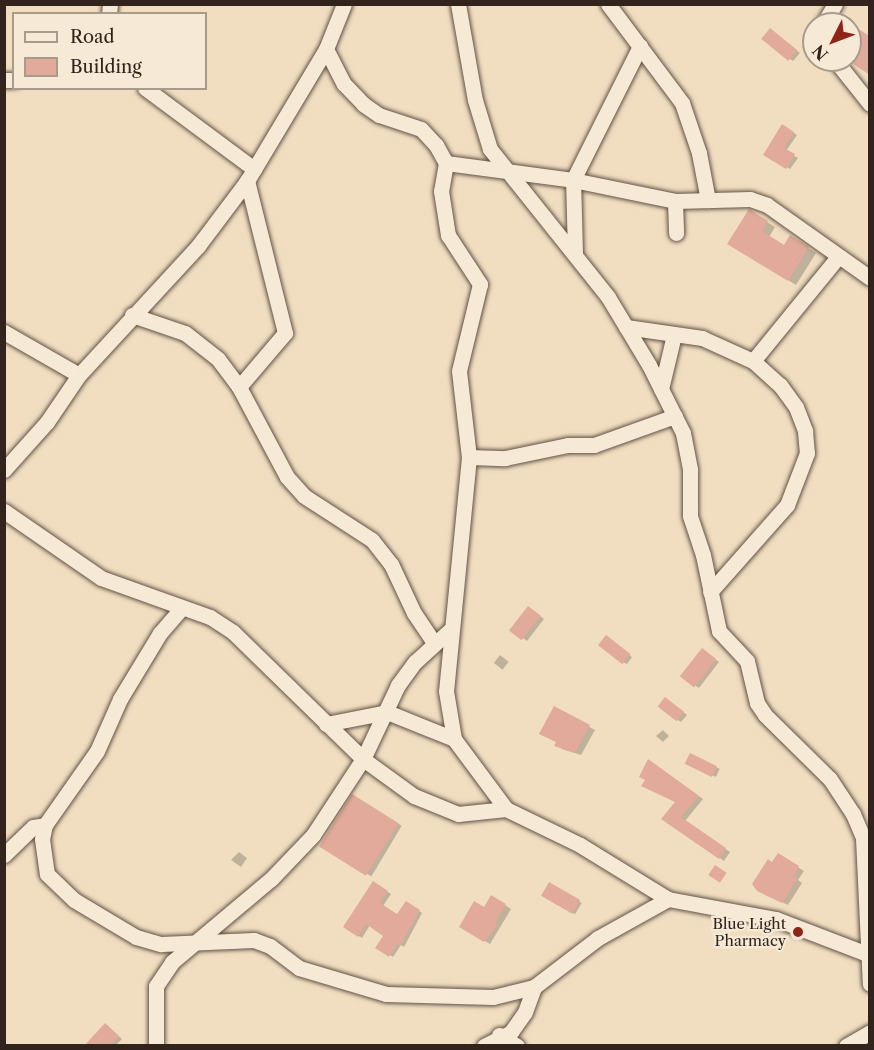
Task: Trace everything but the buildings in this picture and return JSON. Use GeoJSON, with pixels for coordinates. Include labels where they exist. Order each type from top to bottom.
{"type":"FeatureCollection","features":[{"type":"Feature","properties":{"kind":"street"},"geometry":{"type":"LineString","coordinates":[[4,470],[47,422],[80,375],[132,315],[198,246],[251,175],[326,49],[344,4]]}},
{"type":"Feature","properties":{"kind":"street"},"geometry":{"type":"LineString","coordinates":[[458,4],[480,125],[490,150],[575,254],[626,327],[683,433],[690,470],[690,516],[720,631],[747,660],[757,703],[830,779],[853,814],[862,838],[870,984]]}},
{"type":"Feature","properties":{"kind":"street"},"geometry":{"type":"LineString","coordinates":[[608,4],[682,103],[699,153],[708,201]]}},
{"type":"Feature","properties":{"kind":"street"},"geometry":{"type":"LineString","coordinates":[[575,254],[573,180],[640,46]]}},
{"type":"Feature","properties":{"kind":"street"},"geometry":{"type":"LineString","coordinates":[[326,49],[344,84],[363,104],[379,115],[421,129],[436,145],[446,163],[441,191],[448,235],[480,284],[459,371],[469,456],[450,630],[446,691],[454,739],[506,809],[580,845],[668,899],[776,919],[867,954]]}},
{"type":"Feature","properties":{"kind":"street"},"geometry":{"type":"LineString","coordinates":[[845,72],[870,104]]}},
{"type":"Feature","properties":{"kind":"street"},"geometry":{"type":"LineString","coordinates":[[147,90],[251,175],[285,333],[239,387]]}},
{"type":"Feature","properties":{"kind":"street"},"geometry":{"type":"LineString","coordinates":[[446,163],[573,180],[675,201],[750,199],[767,205],[837,258],[870,278]]}},
{"type":"Feature","properties":{"kind":"street"},"geometry":{"type":"LineString","coordinates":[[675,201],[676,233]]}},
{"type":"Feature","properties":{"kind":"street"},"geometry":{"type":"LineString","coordinates":[[753,361],[837,258]]}},
{"type":"Feature","properties":{"kind":"street"},"geometry":{"type":"LineString","coordinates":[[132,315],[184,333],[218,359],[239,387],[287,477],[304,496],[372,540],[392,564],[414,613],[434,643]]}},
{"type":"Feature","properties":{"kind":"street"},"geometry":{"type":"LineString","coordinates":[[626,327],[702,338],[753,361],[780,385],[796,407],[805,430],[807,453],[787,505],[710,592]]}},
{"type":"Feature","properties":{"kind":"street"},"geometry":{"type":"LineString","coordinates":[[4,332],[80,375]]}},
{"type":"Feature","properties":{"kind":"street"},"geometry":{"type":"LineString","coordinates":[[661,389],[674,335]]}},
{"type":"Feature","properties":{"kind":"street"},"geometry":{"type":"LineString","coordinates":[[469,456],[505,458],[568,445],[594,445],[675,416]]}},
{"type":"Feature","properties":{"kind":"street"},"geometry":{"type":"LineString","coordinates":[[4,511],[101,578],[181,609],[210,617],[233,632],[363,759],[414,796],[442,810],[473,815],[506,809]]}},
{"type":"Feature","properties":{"kind":"street"},"geometry":{"type":"LineString","coordinates":[[181,609],[160,633],[120,699],[97,752],[45,825],[42,839],[47,874],[74,900],[136,937],[161,944],[199,940],[254,940],[270,946],[300,968],[386,994],[493,997],[534,987],[598,938],[668,899]]}},
{"type":"Feature","properties":{"kind":"street"},"geometry":{"type":"LineString","coordinates":[[156,1046],[156,986],[172,962],[271,879],[313,835],[363,759],[398,685],[434,643],[450,630]]}},
{"type":"Feature","properties":{"kind":"street"},"geometry":{"type":"LineString","coordinates":[[326,724],[387,712],[454,739]]}},
{"type":"Feature","properties":{"kind":"street"},"geometry":{"type":"LineString","coordinates":[[4,855],[33,828],[45,825]]}},
{"type":"Feature","properties":{"kind":"street"},"geometry":{"type":"LineString","coordinates":[[484,1046],[499,1035],[511,1032],[525,1012],[534,987]]}},
{"type":"Feature","properties":{"kind":"street"},"geometry":{"type":"LineString","coordinates":[[846,1046],[870,1032]]}},
{"type":"Feature","properties":{"kind":"street"},"geometry":{"type":"LineString","coordinates":[[499,1035],[517,1046]]}},
{"type":"Feature","properties":{"kind":"place","name":"Blue Light Pharmacy"},"geometry":{"type":"Point","coordinates":[798,932]}}]}
